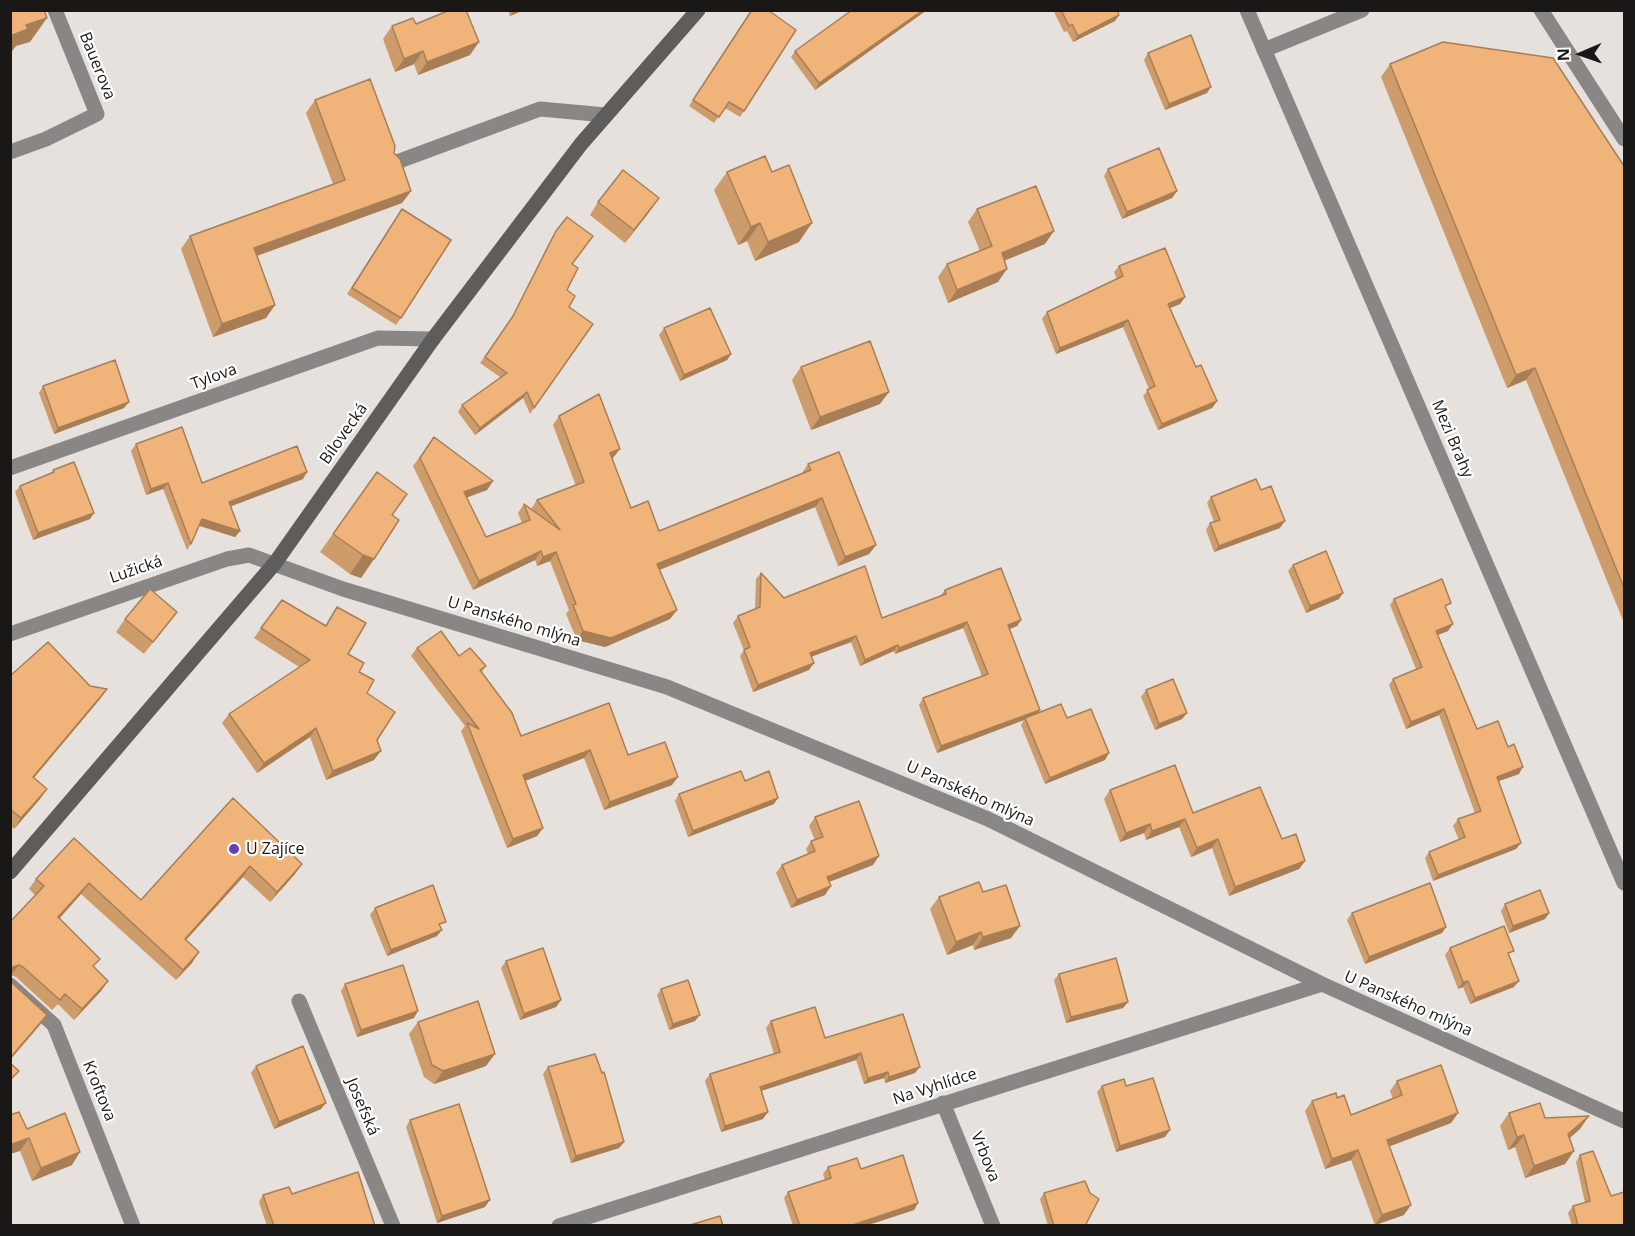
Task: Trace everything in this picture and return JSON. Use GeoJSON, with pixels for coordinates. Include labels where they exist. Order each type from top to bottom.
{"type":"FeatureCollection","features":[{"type":"Feature","properties":{"kind":"main road","name":"Bílovecká"},"geometry":{"type":"LineString","coordinates":[[10,872],[275,563],[433,339],[581,144],[698,10]]}},
{"type":"Feature","properties":{"kind":"street","name":"Bauerova"},"geometry":{"type":"LineString","coordinates":[[10,152],[46,139],[97,114],[55,10]]}},
{"type":"Feature","properties":{"kind":"street","name":"Mezi Brahy"},"geometry":{"type":"LineString","coordinates":[[1247,10],[1624,883]]}},
{"type":"Feature","properties":{"kind":"street"},"geometry":{"type":"LineString","coordinates":[[1264,50],[1362,10]]}},
{"type":"Feature","properties":{"kind":"street"},"geometry":{"type":"LineString","coordinates":[[1541,10],[1624,139]]}},
{"type":"Feature","properties":{"kind":"street"},"geometry":{"type":"LineString","coordinates":[[394,163],[540,109],[606,115]]}},
{"type":"Feature","properties":{"kind":"street","name":"Tylova"},"geometry":{"type":"LineString","coordinates":[[10,468],[378,338],[433,339]]}},
{"type":"Feature","properties":{"kind":"street","name":"Lužická"},"geometry":{"type":"LineString","coordinates":[[10,634],[227,559],[249,555],[275,563]]}},
{"type":"Feature","properties":{"kind":"street","name":"U Panského mlýna"},"geometry":{"type":"LineString","coordinates":[[275,563],[343,589],[667,687],[988,819],[1322,984],[1624,1121]]}},
{"type":"Feature","properties":{"kind":"street","name":"Na Vyhlídce"},"geometry":{"type":"LineString","coordinates":[[559,1226],[1322,984]]}},
{"type":"Feature","properties":{"kind":"street","name":"Kroftova"},"geometry":{"type":"LineString","coordinates":[[10,985],[54,1025],[133,1226]]}},
{"type":"Feature","properties":{"kind":"street","name":"Josefská"},"geometry":{"type":"LineString","coordinates":[[299,1001],[393,1226]]}},
{"type":"Feature","properties":{"kind":"street","name":"Vrbova"},"geometry":{"type":"LineString","coordinates":[[943,1103],[993,1226]]}},
{"type":"Feature","properties":{"kind":"building"},"geometry":{"type":"Polygon","coordinates":[[[10,10],[44,10],[47,18],[26,25],[28,29],[10,36],[10,10]]]}},
{"type":"Feature","properties":{"kind":"building"},"geometry":{"type":"Polygon","coordinates":[[[450,10],[466,10],[479,42],[427,62],[423,51],[404,59],[392,26],[413,18],[416,24],[450,10]]]}},
{"type":"Feature","properties":{"kind":"building"},"geometry":{"type":"Polygon","coordinates":[[[752,10],[768,10],[796,30],[744,111],[729,102],[719,117],[693,100],[752,10]]]}},
{"type":"Feature","properties":{"kind":"building"},"geometry":{"type":"Polygon","coordinates":[[[852,10],[923,10],[819,83],[795,51],[852,10]]]}},
{"type":"Feature","properties":{"kind":"building"},"geometry":{"type":"Polygon","coordinates":[[[1061,10],[1117,10],[1119,15],[1078,36],[1072,24],[1069,26],[1061,10]]]}},
{"type":"Feature","properties":{"kind":"building"},"geometry":{"type":"Polygon","coordinates":[[[1191,35],[1211,87],[1169,104],[1148,53],[1191,35]]]}},
{"type":"Feature","properties":{"kind":"building"},"geometry":{"type":"Polygon","coordinates":[[[1443,42],[1553,58],[1624,166],[1624,588],[1535,368],[1516,375],[1390,64],[1443,42]]]}},
{"type":"Feature","properties":{"kind":"building"},"geometry":{"type":"Polygon","coordinates":[[[370,79],[395,146],[394,153],[400,159],[411,191],[254,248],[275,305],[222,324],[190,236],[345,180],[315,100],[370,79]]]}},
{"type":"Feature","properties":{"kind":"building"},"geometry":{"type":"Polygon","coordinates":[[[1159,148],[1177,191],[1127,212],[1108,169],[1159,148]]]}},
{"type":"Feature","properties":{"kind":"building"},"geometry":{"type":"Polygon","coordinates":[[[765,156],[772,172],[789,165],[812,223],[768,242],[760,223],[751,227],[727,172],[765,156]]]}},
{"type":"Feature","properties":{"kind":"building"},"geometry":{"type":"Polygon","coordinates":[[[623,170],[659,198],[634,230],[598,202],[623,170]]]}},
{"type":"Feature","properties":{"kind":"building"},"geometry":{"type":"Polygon","coordinates":[[[1036,186],[1054,231],[1002,253],[1007,269],[957,290],[947,264],[992,246],[977,209],[1036,186]]]}},
{"type":"Feature","properties":{"kind":"building"},"geometry":{"type":"Polygon","coordinates":[[[402,209],[451,240],[401,318],[352,288],[402,209]]]}},
{"type":"Feature","properties":{"kind":"building"},"geometry":{"type":"Polygon","coordinates":[[[567,217],[593,236],[572,264],[578,268],[567,290],[575,296],[569,307],[593,324],[534,408],[527,392],[480,428],[462,405],[507,373],[485,357],[513,316],[556,231],[567,217]]]}},
{"type":"Feature","properties":{"kind":"building"},"geometry":{"type":"Polygon","coordinates":[[[1165,248],[1185,297],[1168,304],[1196,367],[1201,365],[1217,401],[1162,424],[1147,390],[1155,386],[1128,320],[1060,348],[1047,312],[1123,276],[1119,266],[1165,248]]]}},
{"type":"Feature","properties":{"kind":"building"},"geometry":{"type":"Polygon","coordinates":[[[710,308],[731,354],[684,375],[664,328],[710,308]]]}},
{"type":"Feature","properties":{"kind":"building"},"geometry":{"type":"Polygon","coordinates":[[[870,341],[889,392],[820,417],[801,367],[870,341]]]}},
{"type":"Feature","properties":{"kind":"building"},"geometry":{"type":"Polygon","coordinates":[[[115,360],[129,402],[58,428],[43,386],[115,360]]]}},
{"type":"Feature","properties":{"kind":"building"},"geometry":{"type":"Polygon","coordinates":[[[599,394],[620,449],[610,453],[631,508],[648,501],[659,531],[811,470],[808,464],[839,452],[876,545],[845,557],[822,498],[657,564],[677,610],[611,638],[583,631],[573,605],[576,604],[556,552],[543,557],[541,551],[479,581],[420,458],[434,437],[493,481],[464,492],[486,537],[530,520],[524,504],[560,530],[537,500],[584,482],[559,416],[599,394]]]}},
{"type":"Feature","properties":{"kind":"building"},"geometry":{"type":"Polygon","coordinates":[[[182,427],[202,483],[297,446],[307,472],[229,502],[240,531],[202,519],[191,544],[168,483],[151,489],[136,444],[182,427]]]}},
{"type":"Feature","properties":{"kind":"building"},"geometry":{"type":"Polygon","coordinates":[[[74,462],[94,513],[38,533],[20,486],[74,462]]]}},
{"type":"Feature","properties":{"kind":"building"},"geometry":{"type":"Polygon","coordinates":[[[377,472],[407,494],[392,515],[399,520],[374,559],[363,555],[333,534],[377,472]]]}},
{"type":"Feature","properties":{"kind":"building"},"geometry":{"type":"Polygon","coordinates":[[[1256,479],[1261,490],[1271,486],[1285,521],[1219,546],[1210,523],[1220,520],[1211,497],[1256,479]]]}},
{"type":"Feature","properties":{"kind":"building"},"geometry":{"type":"Polygon","coordinates":[[[1326,551],[1343,593],[1310,606],[1293,565],[1326,551]]]}},
{"type":"Feature","properties":{"kind":"building"},"geometry":{"type":"Polygon","coordinates":[[[865,566],[882,618],[946,594],[945,590],[1001,568],[1021,620],[1008,625],[1040,710],[941,746],[923,698],[988,674],[967,622],[899,648],[898,645],[865,660],[856,636],[810,653],[814,663],[758,685],[744,650],[750,647],[738,616],[760,607],[761,573],[784,598],[865,566]]]}},
{"type":"Feature","properties":{"kind":"building"},"geometry":{"type":"Polygon","coordinates":[[[1442,579],[1451,603],[1445,606],[1453,624],[1436,631],[1477,729],[1498,721],[1508,747],[1514,744],[1523,767],[1497,777],[1521,843],[1438,875],[1429,852],[1465,837],[1458,819],[1481,811],[1444,709],[1411,722],[1393,679],[1422,667],[1394,599],[1442,579]]]}},
{"type":"Feature","properties":{"kind":"building"},"geometry":{"type":"Polygon","coordinates":[[[150,589],[177,612],[153,642],[125,619],[150,589]]]}},
{"type":"Feature","properties":{"kind":"building"},"geometry":{"type":"Polygon","coordinates":[[[282,600],[326,626],[337,607],[366,623],[348,654],[364,663],[359,672],[374,680],[367,693],[395,712],[377,740],[381,751],[333,771],[316,728],[264,763],[229,714],[310,660],[261,628],[282,600]]]}},
{"type":"Feature","properties":{"kind":"building"},"geometry":{"type":"Polygon","coordinates":[[[441,631],[459,656],[470,648],[486,666],[480,670],[512,713],[521,736],[609,703],[628,755],[665,742],[678,777],[610,802],[590,750],[523,775],[543,828],[513,839],[467,723],[479,729],[417,648],[441,631]]]}},
{"type":"Feature","properties":{"kind":"building"},"geometry":{"type":"Polygon","coordinates":[[[48,642],[90,686],[107,689],[33,777],[47,789],[21,818],[10,809],[10,676],[48,642]]]}},
{"type":"Feature","properties":{"kind":"building"},"geometry":{"type":"Polygon","coordinates":[[[1173,679],[1187,713],[1159,724],[1146,690],[1173,679]]]}},
{"type":"Feature","properties":{"kind":"building"},"geometry":{"type":"Polygon","coordinates":[[[1061,704],[1067,718],[1091,709],[1109,753],[1050,778],[1025,718],[1061,704]]]}},
{"type":"Feature","properties":{"kind":"building"},"geometry":{"type":"Polygon","coordinates":[[[1175,765],[1193,813],[1260,787],[1282,839],[1296,834],[1305,861],[1235,887],[1218,839],[1197,848],[1185,819],[1152,831],[1150,824],[1126,833],[1110,790],[1175,765]]]}},
{"type":"Feature","properties":{"kind":"building"},"geometry":{"type":"Polygon","coordinates":[[[741,771],[745,781],[769,771],[778,798],[693,831],[679,794],[741,771]]]}},
{"type":"Feature","properties":{"kind":"building"},"geometry":{"type":"Polygon","coordinates":[[[233,798],[302,864],[277,892],[250,866],[185,939],[199,952],[183,970],[89,883],[58,917],[100,959],[93,966],[108,981],[82,1009],[65,994],[60,1000],[23,967],[19,965],[10,968],[10,922],[44,886],[36,879],[74,838],[141,900],[233,798]]]}},
{"type":"Feature","properties":{"kind":"building"},"geometry":{"type":"Polygon","coordinates":[[[859,801],[879,856],[827,877],[831,886],[797,900],[782,865],[815,851],[811,841],[823,837],[815,817],[859,801]]]}},
{"type":"Feature","properties":{"kind":"building"},"geometry":{"type":"Polygon","coordinates":[[[979,882],[983,892],[1006,885],[1020,926],[983,937],[981,932],[956,942],[939,897],[979,882]]]}},
{"type":"Feature","properties":{"kind":"building"},"geometry":{"type":"Polygon","coordinates":[[[1430,883],[1446,927],[1369,957],[1352,913],[1430,883]]]}},
{"type":"Feature","properties":{"kind":"building"},"geometry":{"type":"Polygon","coordinates":[[[433,885],[446,922],[439,924],[442,930],[391,950],[375,908],[433,885]]]}},
{"type":"Feature","properties":{"kind":"building"},"geometry":{"type":"Polygon","coordinates":[[[1540,890],[1549,913],[1513,926],[1505,904],[1540,890]]]}},
{"type":"Feature","properties":{"kind":"building"},"geometry":{"type":"Polygon","coordinates":[[[1504,926],[1514,951],[1508,953],[1519,981],[1475,998],[1468,981],[1463,982],[1450,948],[1504,926]]]}},
{"type":"Feature","properties":{"kind":"building"},"geometry":{"type":"Polygon","coordinates":[[[543,948],[561,1000],[524,1014],[506,961],[543,948]]]}},
{"type":"Feature","properties":{"kind":"building"},"geometry":{"type":"Polygon","coordinates":[[[1116,958],[1128,1002],[1071,1017],[1059,974],[1116,958]]]}},
{"type":"Feature","properties":{"kind":"building"},"geometry":{"type":"Polygon","coordinates":[[[403,965],[418,1011],[361,1030],[345,984],[403,965]]]}},
{"type":"Feature","properties":{"kind":"building"},"geometry":{"type":"Polygon","coordinates":[[[688,980],[700,1015],[673,1024],[661,989],[688,980]]]}},
{"type":"Feature","properties":{"kind":"building"},"geometry":{"type":"Polygon","coordinates":[[[10,981],[47,1015],[10,1058],[10,981]]]}},
{"type":"Feature","properties":{"kind":"building"},"geometry":{"type":"Polygon","coordinates":[[[478,1001],[495,1054],[443,1071],[432,1065],[418,1022],[478,1001]]]}},
{"type":"Feature","properties":{"kind":"building"},"geometry":{"type":"Polygon","coordinates":[[[815,1007],[825,1038],[903,1014],[920,1067],[889,1077],[888,1072],[868,1078],[861,1053],[760,1087],[768,1112],[725,1126],[710,1074],[780,1052],[771,1021],[815,1007]]]}},
{"type":"Feature","properties":{"kind":"building"},"geometry":{"type":"Polygon","coordinates":[[[303,1046],[326,1103],[279,1122],[256,1066],[303,1046]]]}},
{"type":"Feature","properties":{"kind":"building"},"geometry":{"type":"Polygon","coordinates":[[[595,1054],[602,1073],[604,1072],[624,1142],[576,1156],[548,1067],[595,1054]]]}},
{"type":"Feature","properties":{"kind":"building"},"geometry":{"type":"Polygon","coordinates":[[[10,1063],[19,1071],[10,1080],[10,1063]]]}},
{"type":"Feature","properties":{"kind":"building"},"geometry":{"type":"Polygon","coordinates":[[[1441,1065],[1458,1113],[1387,1140],[1411,1205],[1382,1215],[1358,1150],[1332,1159],[1312,1101],[1336,1093],[1337,1098],[1344,1095],[1351,1115],[1402,1095],[1397,1081],[1441,1065]]]}},
{"type":"Feature","properties":{"kind":"building"},"geometry":{"type":"Polygon","coordinates":[[[1153,1078],[1170,1130],[1120,1146],[1102,1086],[1124,1079],[1126,1086],[1153,1078]]]}},
{"type":"Feature","properties":{"kind":"building"},"geometry":{"type":"Polygon","coordinates":[[[1540,1103],[1545,1118],[1589,1116],[1568,1134],[1574,1151],[1534,1166],[1524,1135],[1517,1137],[1509,1113],[1540,1103]]]}},
{"type":"Feature","properties":{"kind":"building"},"geometry":{"type":"Polygon","coordinates":[[[459,1104],[490,1200],[442,1216],[410,1120],[459,1104]]]}},
{"type":"Feature","properties":{"kind":"building"},"geometry":{"type":"Polygon","coordinates":[[[19,1112],[27,1129],[65,1113],[80,1152],[41,1168],[29,1138],[10,1145],[10,1115],[19,1112]]]}},
{"type":"Feature","properties":{"kind":"building"},"geometry":{"type":"Polygon","coordinates":[[[1593,1151],[1611,1196],[1624,1192],[1624,1226],[1578,1226],[1573,1206],[1590,1201],[1580,1155],[1593,1151]]]}},
{"type":"Feature","properties":{"kind":"building"},"geometry":{"type":"Polygon","coordinates":[[[903,1155],[918,1203],[850,1226],[800,1226],[788,1192],[831,1178],[828,1167],[857,1158],[861,1169],[903,1155]]]}},
{"type":"Feature","properties":{"kind":"building"},"geometry":{"type":"Polygon","coordinates":[[[358,1172],[375,1226],[274,1226],[263,1195],[289,1187],[292,1194],[358,1172]]]}},
{"type":"Feature","properties":{"kind":"building"},"geometry":{"type":"Polygon","coordinates":[[[1085,1181],[1090,1193],[1099,1199],[1085,1226],[1054,1226],[1044,1193],[1085,1181]]]}},
{"type":"Feature","properties":{"kind":"building"},"geometry":{"type":"Polygon","coordinates":[[[720,1216],[723,1226],[687,1226],[720,1216]]]}},
{"type":"Feature","properties":{"kind":"place","name":"U Zajíce"},"geometry":{"type":"Point","coordinates":[234,849]}}]}
